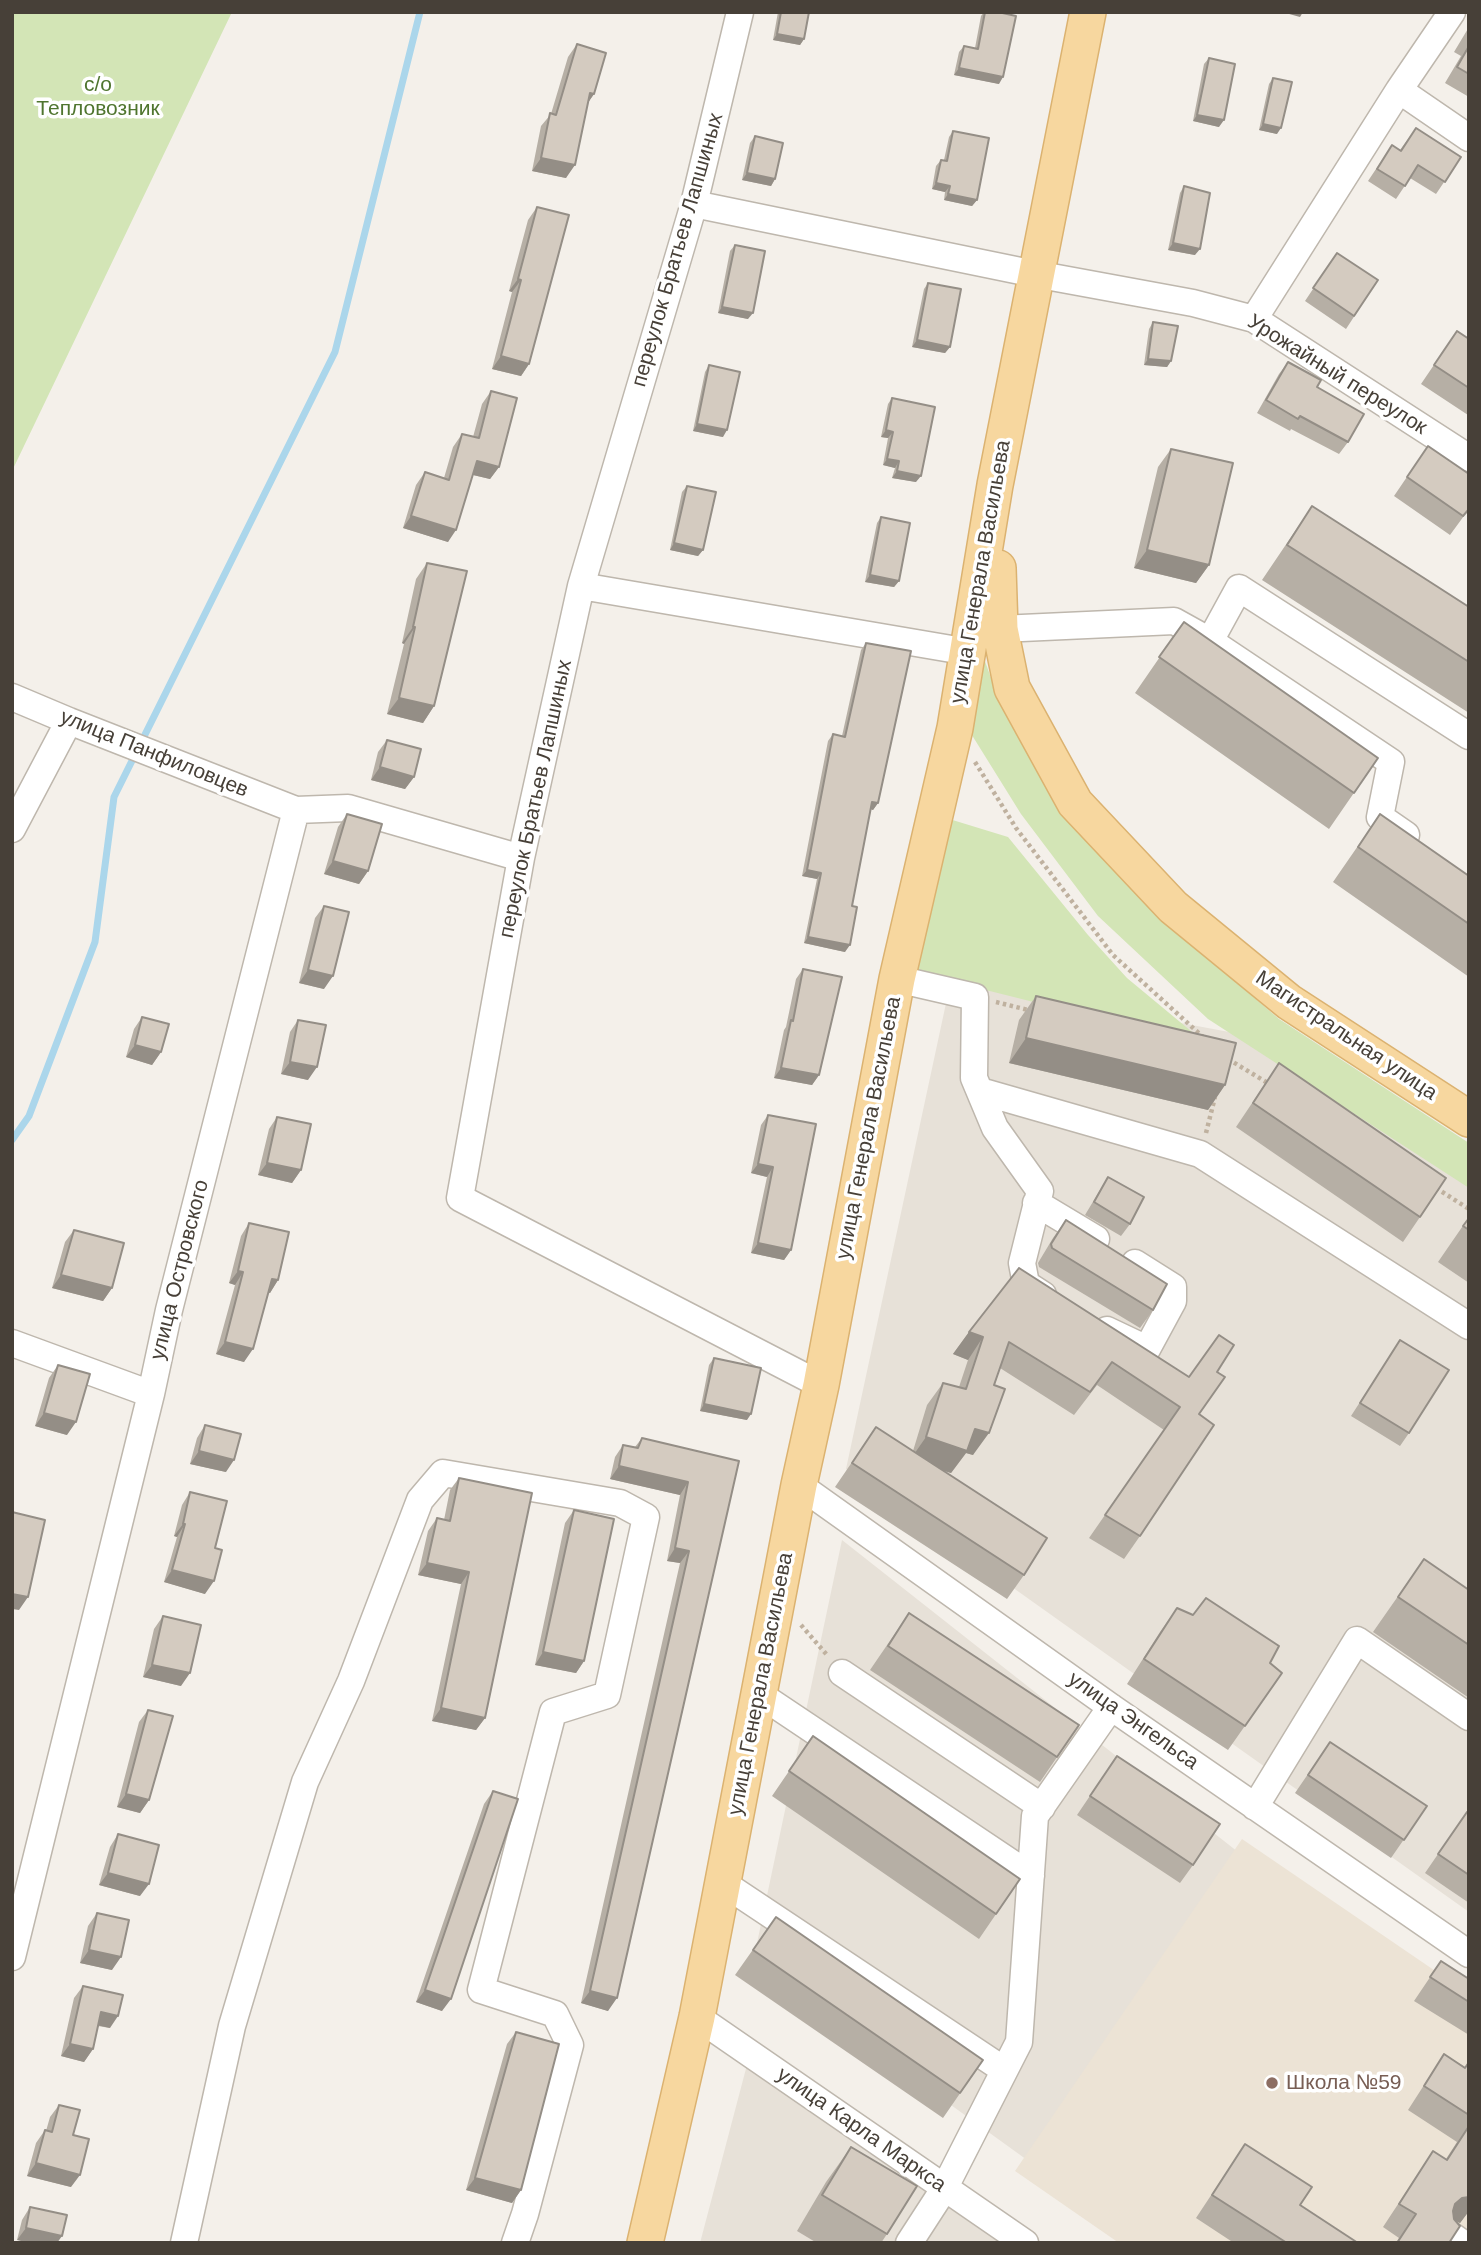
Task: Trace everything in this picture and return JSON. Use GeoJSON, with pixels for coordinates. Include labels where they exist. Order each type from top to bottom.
{"type":"FeatureCollection","features":[{"type":"Feature","properties":{"kind":"main road","name":"улица Генерала Васильева"},"geometry":{"type":"LineString","coordinates":[[645,2243],[697,2017],[799,1485],[821,1385],[897,979],[955,728],[995,485],[1088,12]]}},
{"type":"Feature","properties":{"kind":"main road","name":"Магистральная улица"},"geometry":{"type":"LineString","coordinates":[[995,485],[1000,629],[1012,688],[1075,803],[1173,907],[1289,1002],[1469,1119]]}},
{"type":"Feature","properties":{"kind":"street","name":"переулок Братьев Лапшиных"},"geometry":{"type":"LineString","coordinates":[[740,12],[694,204],[581,586],[521,858],[460,1198],[821,1385]]}},
{"type":"Feature","properties":{"kind":"street"},"geometry":{"type":"LineString","coordinates":[[1254,319],[1399,90],[1452,12]]}},
{"type":"Feature","properties":{"kind":"street"},"geometry":{"type":"LineString","coordinates":[[1399,90],[1469,138]]}},
{"type":"Feature","properties":{"kind":"street","name":"Урожайный переулок"},"geometry":{"type":"LineString","coordinates":[[694,204],[1035,274],[1193,303],[1254,319],[1469,458]]}},
{"type":"Feature","properties":{"kind":"street"},"geometry":{"type":"LineString","coordinates":[[581,586],[969,652]]}},
{"type":"Feature","properties":{"kind":"street"},"geometry":{"type":"LineString","coordinates":[[1210,641],[1239,588],[1469,736]]}},
{"type":"Feature","properties":{"kind":"street"},"geometry":{"type":"LineString","coordinates":[[1000,629],[1174,621],[1210,641],[1391,762],[1380,817],[1424,847]]}},
{"type":"Feature","properties":{"kind":"street","name":"улица Панфиловцев"},"geometry":{"type":"LineString","coordinates":[[12,696],[296,810]]}},
{"type":"Feature","properties":{"kind":"street"},"geometry":{"type":"LineString","coordinates":[[12,829],[69,721]]}},
{"type":"Feature","properties":{"kind":"street"},"geometry":{"type":"LineString","coordinates":[[296,810],[348,808],[521,858]]}},
{"type":"Feature","properties":{"kind":"street","name":"улица Островского"},"geometry":{"type":"LineString","coordinates":[[12,1957],[179,1270],[296,810]]}},
{"type":"Feature","properties":{"kind":"street"},"geometry":{"type":"LineString","coordinates":[[897,979],[975,997],[974,1078],[995,1128],[1040,1191],[1021,1262],[1026,1284],[1061,1308]]}},
{"type":"Feature","properties":{"kind":"street"},"geometry":{"type":"LineString","coordinates":[[980,1091],[1200,1154],[1469,1326]]}},
{"type":"Feature","properties":{"kind":"street"},"geometry":{"type":"LineString","coordinates":[[1037,1203],[1173,1287],[1173,1301],[1147,1349],[1086,1320]]}},
{"type":"Feature","properties":{"kind":"street"},"geometry":{"type":"LineString","coordinates":[[12,1343],[151,1394]]}},
{"type":"Feature","properties":{"kind":"street"},"geometry":{"type":"LineString","coordinates":[[184,2243],[232,2026],[305,1782],[351,1681],[420,1500],[443,1473],[620,1503],[646,1517],[607,1695],[552,1712],[481,1990],[555,2014],[570,2045],[515,2243]]}},
{"type":"Feature","properties":{"kind":"street","name":"улица Энгельса"},"geometry":{"type":"LineString","coordinates":[[799,1485],[1111,1707],[1469,1954]]}},
{"type":"Feature","properties":{"kind":"street"},"geometry":{"type":"LineString","coordinates":[[1255,1807],[1357,1640],[1469,1717]]}},
{"type":"Feature","properties":{"kind":"street"},"geometry":{"type":"LineString","coordinates":[[842,1672],[1042,1807]]}},
{"type":"Feature","properties":{"kind":"street"},"geometry":{"type":"LineString","coordinates":[[759,1694],[1031,1876]]}},
{"type":"Feature","properties":{"kind":"street"},"geometry":{"type":"LineString","coordinates":[[908,2243],[944,2189],[1019,2042],[1035,1816],[1111,1707]]}},
{"type":"Feature","properties":{"kind":"street"},"geometry":{"type":"LineString","coordinates":[[723,1883],[1004,2070]]}},
{"type":"Feature","properties":{"kind":"street","name":"улица Карла Маркса"},"geometry":{"type":"LineString","coordinates":[[697,2017],[1025,2243]]}},
{"type":"Feature","properties":{"kind":"path"},"geometry":{"type":"LineString","coordinates":[[955,728],[1016,828],[1113,955],[1205,1038]]}},
{"type":"Feature","properties":{"kind":"path"},"geometry":{"type":"LineString","coordinates":[[975,997],[1041,1013]]}},
{"type":"Feature","properties":{"kind":"path"},"geometry":{"type":"LineString","coordinates":[[1222,1069],[1225,1057],[1272,1086]]}},
{"type":"Feature","properties":{"kind":"path"},"geometry":{"type":"LineString","coordinates":[[1200,1154],[1216,1093]]}},
{"type":"Feature","properties":{"kind":"path"},"geometry":{"type":"LineString","coordinates":[[1434,1187],[1469,1209]]}},
{"type":"Feature","properties":{"kind":"path"},"geometry":{"type":"LineString","coordinates":[[798,1622],[842,1672]]}},
{"type":"Feature","properties":{"kind":"shaded area"},"geometry":{"type":"Polygon","coordinates":[[[951,980],[1256,1037],[1469,1185],[1469,1912],[846,1469],[951,980]]]}},
{"type":"Feature","properties":{"kind":"shaded area"},"geometry":{"type":"Polygon","coordinates":[[[842,1540],[1469,2034],[1142,2243],[753,1962],[842,1540]]]}},
{"type":"Feature","properties":{"kind":"shaded area","name":"Школа №59"},"geometry":{"type":"Polygon","coordinates":[[[1242,1839],[1469,1994],[1469,2243],[1119,2243],[1015,2171],[1242,1839]]]}},
{"type":"Feature","properties":{"kind":"shaded area"},"geometry":{"type":"Polygon","coordinates":[[[748,2061],[1028,2243],[700,2243],[748,2061]]]}},
{"type":"Feature","properties":{"kind":"green space","name":"с/о Тепловозник"},"geometry":{"type":"Polygon","coordinates":[[[12,12],[232,12],[12,471],[12,12]]]}},
{"type":"Feature","properties":{"kind":"green space"},"geometry":{"type":"Polygon","coordinates":[[[982,653],[995,689],[1040,776],[1150,908],[1279,1019],[1469,1143],[1469,1188],[1208,1019],[1098,916],[1021,814],[970,732],[982,653]]]}},
{"type":"Feature","properties":{"kind":"green space"},"geometry":{"type":"Polygon","coordinates":[[[946,818],[1008,837],[1127,978],[1209,1046],[914,972],[946,818]]]}},
{"type":"Feature","properties":{"kind":"building"},"geometry":{"type":"Polygon","coordinates":[[[781,12],[809,12],[804,39],[777,34],[781,12]]]}},
{"type":"Feature","properties":{"kind":"building"},"geometry":{"type":"Polygon","coordinates":[[[985,12],[1016,16],[1003,77],[959,68],[964,46],[978,49],[985,12]]]}},
{"type":"Feature","properties":{"kind":"building"},"geometry":{"type":"Polygon","coordinates":[[[577,44],[606,53],[594,94],[590,93],[575,165],[541,158],[550,113],[556,115],[577,44]]]}},
{"type":"Feature","properties":{"kind":"building"},"geometry":{"type":"Polygon","coordinates":[[[1469,46],[1469,74],[1457,67],[1469,46]]]}},
{"type":"Feature","properties":{"kind":"building"},"geometry":{"type":"Polygon","coordinates":[[[1209,58],[1235,64],[1224,120],[1197,115],[1209,58]]]}},
{"type":"Feature","properties":{"kind":"building"},"geometry":{"type":"Polygon","coordinates":[[[1273,78],[1292,82],[1281,128],[1263,124],[1273,78]]]}},
{"type":"Feature","properties":{"kind":"building"},"geometry":{"type":"Polygon","coordinates":[[[1416,128],[1461,157],[1445,182],[1418,165],[1405,186],[1377,169],[1392,145],[1401,151],[1416,128]]]}},
{"type":"Feature","properties":{"kind":"building"},"geometry":{"type":"Polygon","coordinates":[[[953,131],[989,138],[977,200],[948,194],[950,186],[936,183],[941,160],[947,161],[953,131]]]}},
{"type":"Feature","properties":{"kind":"building"},"geometry":{"type":"Polygon","coordinates":[[[755,136],[783,143],[775,179],[747,173],[755,136]]]}},
{"type":"Feature","properties":{"kind":"building"},"geometry":{"type":"Polygon","coordinates":[[[1184,186],[1210,193],[1200,249],[1173,243],[1184,186]]]}},
{"type":"Feature","properties":{"kind":"building"},"geometry":{"type":"Polygon","coordinates":[[[537,207],[569,215],[529,364],[501,356],[537,207]]]}},
{"type":"Feature","properties":{"kind":"building"},"geometry":{"type":"Polygon","coordinates":[[[735,245],[765,251],[753,313],[722,307],[735,245]]]}},
{"type":"Feature","properties":{"kind":"building"},"geometry":{"type":"Polygon","coordinates":[[[1337,253],[1378,280],[1354,316],[1313,288],[1337,253]]]}},
{"type":"Feature","properties":{"kind":"building"},"geometry":{"type":"Polygon","coordinates":[[[928,283],[961,289],[950,347],[917,340],[928,283]]]}},
{"type":"Feature","properties":{"kind":"building"},"geometry":{"type":"Polygon","coordinates":[[[1153,322],[1178,326],[1171,361],[1148,359],[1153,322]]]}},
{"type":"Feature","properties":{"kind":"building"},"geometry":{"type":"Polygon","coordinates":[[[1457,331],[1469,339],[1469,388],[1434,365],[1457,331]]]}},
{"type":"Feature","properties":{"kind":"building"},"geometry":{"type":"Polygon","coordinates":[[[1288,362],[1321,380],[1317,387],[1364,414],[1348,442],[1300,416],[1298,419],[1266,400],[1288,362]]]}},
{"type":"Feature","properties":{"kind":"building"},"geometry":{"type":"Polygon","coordinates":[[[709,365],[740,372],[727,430],[697,424],[709,365]]]}},
{"type":"Feature","properties":{"kind":"building"},"geometry":{"type":"Polygon","coordinates":[[[491,391],[517,398],[499,467],[477,461],[456,530],[411,516],[425,472],[449,480],[462,434],[479,438],[491,391]]]}},
{"type":"Feature","properties":{"kind":"building"},"geometry":{"type":"Polygon","coordinates":[[[892,398],[935,407],[921,476],[897,471],[899,461],[887,459],[893,432],[886,430],[892,398]]]}},
{"type":"Feature","properties":{"kind":"building"},"geometry":{"type":"Polygon","coordinates":[[[1428,446],[1469,474],[1469,509],[1463,516],[1407,477],[1428,446]]]}},
{"type":"Feature","properties":{"kind":"building"},"geometry":{"type":"Polygon","coordinates":[[[1171,449],[1233,463],[1209,565],[1147,550],[1171,449]]]}},
{"type":"Feature","properties":{"kind":"building"},"geometry":{"type":"Polygon","coordinates":[[[687,486],[716,492],[703,550],[674,543],[687,486]]]}},
{"type":"Feature","properties":{"kind":"building"},"geometry":{"type":"Polygon","coordinates":[[[1312,506],[1469,607],[1469,662],[1287,545],[1312,506]]]}},
{"type":"Feature","properties":{"kind":"building"},"geometry":{"type":"Polygon","coordinates":[[[881,517],[910,523],[899,581],[870,575],[881,517]]]}},
{"type":"Feature","properties":{"kind":"building"},"geometry":{"type":"Polygon","coordinates":[[[427,563],[467,571],[434,706],[399,698],[427,563]]]}},
{"type":"Feature","properties":{"kind":"building"},"geometry":{"type":"Polygon","coordinates":[[[1184,622],[1378,758],[1354,793],[1159,657],[1184,622]]]}},
{"type":"Feature","properties":{"kind":"building"},"geometry":{"type":"Polygon","coordinates":[[[866,643],[911,651],[878,803],[872,802],[852,906],[857,907],[850,945],[808,937],[821,873],[807,870],[833,734],[845,737],[866,643]]]}},
{"type":"Feature","properties":{"kind":"building"},"geometry":{"type":"Polygon","coordinates":[[[387,740],[421,749],[414,777],[380,767],[387,740]]]}},
{"type":"Feature","properties":{"kind":"building"},"geometry":{"type":"Polygon","coordinates":[[[347,814],[382,824],[368,871],[333,861],[347,814]]]}},
{"type":"Feature","properties":{"kind":"building"},"geometry":{"type":"Polygon","coordinates":[[[1380,814],[1469,876],[1469,924],[1358,847],[1380,814]]]}},
{"type":"Feature","properties":{"kind":"building"},"geometry":{"type":"Polygon","coordinates":[[[324,906],[349,912],[333,976],[308,970],[324,906]]]}},
{"type":"Feature","properties":{"kind":"building"},"geometry":{"type":"Polygon","coordinates":[[[803,969],[842,977],[819,1075],[781,1068],[803,969]]]}},
{"type":"Feature","properties":{"kind":"building"},"geometry":{"type":"Polygon","coordinates":[[[1036,996],[1236,1043],[1225,1085],[1026,1038],[1036,996]]]}},
{"type":"Feature","properties":{"kind":"building"},"geometry":{"type":"Polygon","coordinates":[[[142,1017],[169,1024],[161,1052],[135,1045],[142,1017]]]}},
{"type":"Feature","properties":{"kind":"building"},"geometry":{"type":"Polygon","coordinates":[[[298,1020],[326,1025],[317,1067],[290,1062],[298,1020]]]}},
{"type":"Feature","properties":{"kind":"building"},"geometry":{"type":"Polygon","coordinates":[[[1279,1063],[1446,1178],[1420,1217],[1253,1103],[1279,1063]]]}},
{"type":"Feature","properties":{"kind":"building"},"geometry":{"type":"Polygon","coordinates":[[[768,1115],[816,1124],[791,1250],[758,1243],[773,1167],[758,1164],[768,1115]]]}},
{"type":"Feature","properties":{"kind":"building"},"geometry":{"type":"Polygon","coordinates":[[[277,1117],[311,1124],[301,1170],[267,1163],[277,1117]]]}},
{"type":"Feature","properties":{"kind":"building"},"geometry":{"type":"Polygon","coordinates":[[[1108,1177],[1144,1197],[1130,1224],[1094,1202],[1108,1177]]]}},
{"type":"Feature","properties":{"kind":"building"},"geometry":{"type":"Polygon","coordinates":[[[1469,1218],[1469,1230],[1463,1226],[1469,1218]]]}},
{"type":"Feature","properties":{"kind":"building"},"geometry":{"type":"Polygon","coordinates":[[[1066,1220],[1167,1284],[1153,1310],[1052,1248],[1051,1244],[1066,1220]]]}},
{"type":"Feature","properties":{"kind":"building"},"geometry":{"type":"Polygon","coordinates":[[[249,1223],[289,1232],[278,1280],[272,1279],[253,1349],[225,1342],[243,1272],[238,1271],[249,1223]]]}},
{"type":"Feature","properties":{"kind":"building"},"geometry":{"type":"Polygon","coordinates":[[[74,1230],[124,1243],[112,1288],[61,1275],[74,1230]]]}},
{"type":"Feature","properties":{"kind":"building"},"geometry":{"type":"Polygon","coordinates":[[[1019,1268],[1189,1377],[1219,1335],[1234,1345],[1217,1372],[1225,1377],[1199,1414],[1214,1425],[1140,1536],[1105,1515],[1180,1407],[1112,1362],[1090,1392],[1009,1342],[994,1385],[1005,1389],[989,1433],[975,1429],[967,1451],[926,1437],[943,1383],[966,1389],[983,1337],[969,1332],[1019,1268]]]}},
{"type":"Feature","properties":{"kind":"building"},"geometry":{"type":"Polygon","coordinates":[[[1400,1340],[1449,1370],[1409,1433],[1360,1403],[1400,1340]]]}},
{"type":"Feature","properties":{"kind":"building"},"geometry":{"type":"Polygon","coordinates":[[[714,1358],[761,1368],[751,1414],[704,1404],[714,1358]]]}},
{"type":"Feature","properties":{"kind":"building"},"geometry":{"type":"Polygon","coordinates":[[[58,1365],[90,1374],[76,1422],[44,1413],[58,1365]]]}},
{"type":"Feature","properties":{"kind":"building"},"geometry":{"type":"Polygon","coordinates":[[[205,1425],[241,1434],[234,1460],[199,1451],[205,1425]]]}},
{"type":"Feature","properties":{"kind":"building"},"geometry":{"type":"Polygon","coordinates":[[[876,1427],[1047,1538],[1024,1575],[852,1463],[876,1427]]]}},
{"type":"Feature","properties":{"kind":"building"},"geometry":{"type":"Polygon","coordinates":[[[642,1438],[739,1461],[617,1998],[590,1991],[689,1551],[675,1548],[688,1482],[619,1466],[623,1445],[638,1448],[642,1438]]]}},
{"type":"Feature","properties":{"kind":"building"},"geometry":{"type":"Polygon","coordinates":[[[459,1478],[532,1493],[485,1718],[441,1708],[469,1572],[427,1563],[437,1518],[450,1521],[459,1478]]]}},
{"type":"Feature","properties":{"kind":"building"},"geometry":{"type":"Polygon","coordinates":[[[190,1492],[227,1501],[215,1548],[222,1550],[214,1581],[172,1570],[185,1524],[190,1492]]]}},
{"type":"Feature","properties":{"kind":"building"},"geometry":{"type":"Polygon","coordinates":[[[574,1510],[614,1519],[584,1661],[543,1652],[574,1510]]]}},
{"type":"Feature","properties":{"kind":"building"},"geometry":{"type":"Polygon","coordinates":[[[12,1512],[45,1520],[28,1597],[12,1594],[12,1512]]]}},
{"type":"Feature","properties":{"kind":"building"},"geometry":{"type":"Polygon","coordinates":[[[1424,1559],[1469,1590],[1469,1645],[1398,1597],[1424,1559]]]}},
{"type":"Feature","properties":{"kind":"building"},"geometry":{"type":"Polygon","coordinates":[[[1206,1598],[1279,1646],[1270,1663],[1282,1673],[1245,1726],[1144,1659],[1177,1608],[1193,1615],[1206,1598]]]}},
{"type":"Feature","properties":{"kind":"building"},"geometry":{"type":"Polygon","coordinates":[[[909,1613],[1079,1725],[1057,1757],[888,1646],[909,1613]]]}},
{"type":"Feature","properties":{"kind":"building"},"geometry":{"type":"Polygon","coordinates":[[[163,1616],[201,1625],[190,1673],[152,1665],[163,1616]]]}},
{"type":"Feature","properties":{"kind":"building"},"geometry":{"type":"Polygon","coordinates":[[[148,1710],[173,1716],[149,1800],[126,1794],[148,1710]]]}},
{"type":"Feature","properties":{"kind":"building"},"geometry":{"type":"Polygon","coordinates":[[[813,1736],[1020,1879],[996,1914],[789,1771],[813,1736]]]}},
{"type":"Feature","properties":{"kind":"building"},"geometry":{"type":"Polygon","coordinates":[[[1330,1742],[1427,1806],[1404,1840],[1308,1775],[1330,1742]]]}},
{"type":"Feature","properties":{"kind":"building"},"geometry":{"type":"Polygon","coordinates":[[[1117,1756],[1220,1824],[1193,1865],[1090,1796],[1117,1756]]]}},
{"type":"Feature","properties":{"kind":"building"},"geometry":{"type":"Polygon","coordinates":[[[493,1791],[518,1799],[451,1999],[425,1990],[493,1791]]]}},
{"type":"Feature","properties":{"kind":"building"},"geometry":{"type":"Polygon","coordinates":[[[1467,1812],[1469,1813],[1469,1875],[1438,1854],[1467,1812]]]}},
{"type":"Feature","properties":{"kind":"building"},"geometry":{"type":"Polygon","coordinates":[[[118,1834],[159,1845],[149,1884],[108,1873],[118,1834]]]}},
{"type":"Feature","properties":{"kind":"building"},"geometry":{"type":"Polygon","coordinates":[[[97,1913],[129,1920],[121,1957],[89,1950],[97,1913]]]}},
{"type":"Feature","properties":{"kind":"building"},"geometry":{"type":"Polygon","coordinates":[[[776,1917],[983,2060],[960,2093],[753,1950],[776,1917]]]}},
{"type":"Feature","properties":{"kind":"building"},"geometry":{"type":"Polygon","coordinates":[[[1441,1961],[1469,1979],[1469,2002],[1430,1977],[1441,1961]]]}},
{"type":"Feature","properties":{"kind":"building"},"geometry":{"type":"Polygon","coordinates":[[[83,1986],[123,1995],[118,2016],[101,2012],[93,2049],[70,2044],[83,1986]]]}},
{"type":"Feature","properties":{"kind":"building"},"geometry":{"type":"Polygon","coordinates":[[[516,2032],[559,2044],[521,2190],[475,2178],[516,2032]]]}},
{"type":"Feature","properties":{"kind":"building"},"geometry":{"type":"Polygon","coordinates":[[[1444,2054],[1465,2068],[1469,2062],[1469,2115],[1424,2086],[1444,2054]]]}},
{"type":"Feature","properties":{"kind":"building"},"geometry":{"type":"Polygon","coordinates":[[[59,2105],[80,2110],[73,2135],[89,2139],[80,2175],[36,2163],[45,2130],[52,2132],[59,2105]]]}},
{"type":"Feature","properties":{"kind":"building"},"geometry":{"type":"Polygon","coordinates":[[[1469,2126],[1469,2197],[1462,2198],[1455,2204],[1453,2211],[1454,2219],[1460,2226],[1449,2243],[1397,2243],[1416,2214],[1399,2204],[1433,2151],[1447,2160],[1469,2126]]]}},
{"type":"Feature","properties":{"kind":"building"},"geometry":{"type":"Polygon","coordinates":[[[1245,2144],[1312,2187],[1300,2205],[1358,2243],[1287,2243],[1212,2195],[1245,2144]]]}},
{"type":"Feature","properties":{"kind":"building"},"geometry":{"type":"Polygon","coordinates":[[[851,2147],[917,2186],[887,2234],[822,2195],[851,2147]]]}},
{"type":"Feature","properties":{"kind":"building"},"geometry":{"type":"Polygon","coordinates":[[[30,2207],[67,2215],[62,2236],[26,2228],[30,2207]]]}},
{"type":"Feature","properties":{"kind":"waterway"},"geometry":{"type":"LineString","coordinates":[[12,1140],[29,1116],[95,942],[114,797],[335,352],[420,12]]}},
{"type":"Feature","properties":{"kind":"place","name":"Школа №59"},"geometry":{"type":"Point","coordinates":[1272,2083]}}]}
